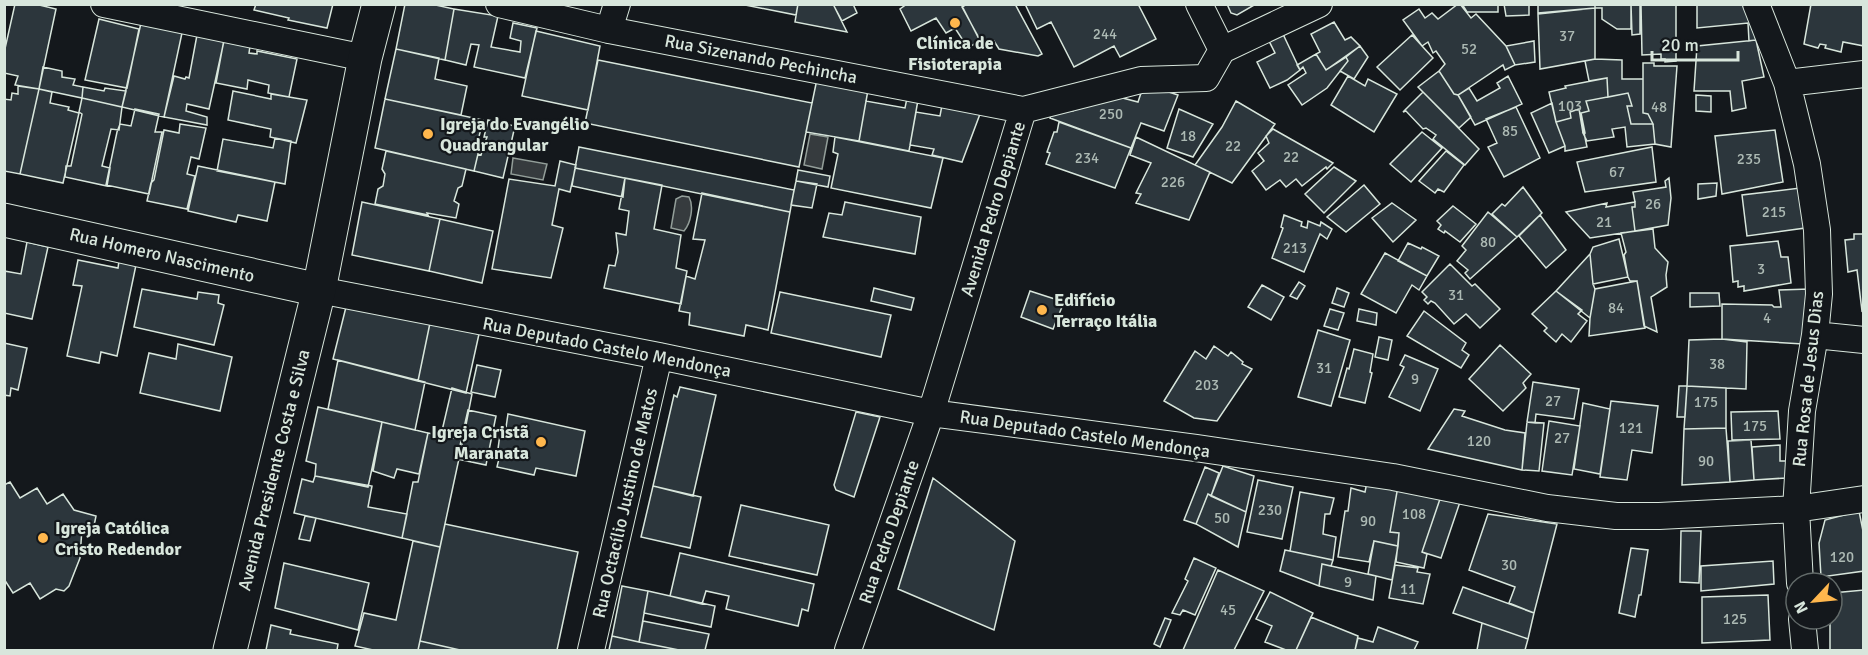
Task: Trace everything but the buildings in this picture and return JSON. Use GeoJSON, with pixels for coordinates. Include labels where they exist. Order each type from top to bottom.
{"type":"FeatureCollection","features":[{"type":"Feature","properties":{"kind":"street"},"geometry":{"type":"LineString","coordinates":[[104,4],[365,58]]}},
{"type":"Feature","properties":{"kind":"street","name":"Avenida Presidente Costa e Silva"},"geometry":{"type":"LineString","coordinates":[[230,651],[319,290],[365,58],[379,4]]}},
{"type":"Feature","properties":{"kind":"street","name":"Rua Sizenando Pechincha"},"geometry":{"type":"LineString","coordinates":[[499,4],[609,30],[1023,111]]}},
{"type":"Feature","properties":{"kind":"street"},"geometry":{"type":"LineString","coordinates":[[609,30],[617,4]]}},
{"type":"Feature","properties":{"kind":"street"},"geometry":{"type":"LineString","coordinates":[[1199,4],[1222,50],[1319,4]]}},
{"type":"Feature","properties":{"kind":"street","name":"Rua Rosa de Jesus Dias"},"geometry":{"type":"LineString","coordinates":[[1756,4],[1787,83],[1807,165],[1817,230],[1819,294],[1815,335],[1802,411],[1796,508],[1799,571]]}},
{"type":"Feature","properties":{"kind":"street","name":"Avenida Pedro Depiante"},"geometry":{"type":"LineString","coordinates":[[931,413],[1023,111],[1141,80],[1206,78],[1222,50]]}},
{"type":"Feature","properties":{"kind":"street"},"geometry":{"type":"LineString","coordinates":[[1787,83],[1863,74]]}},
{"type":"Feature","properties":{"kind":"street","name":"Rua Homero Nascimento"},"geometry":{"type":"LineString","coordinates":[[4,220],[319,290]]}},
{"type":"Feature","properties":{"kind":"street","name":"Rua Deputado Castelo Mendonça"},"geometry":{"type":"LineString","coordinates":[[319,290],[659,356],[931,413],[1196,448],[1381,476],[1559,509],[1616,516],[1659,516],[1796,508],[1863,499]]}},
{"type":"Feature","properties":{"kind":"street"},"geometry":{"type":"LineString","coordinates":[[1815,335],[1863,340]]}},
{"type":"Feature","properties":{"kind":"street","name":"Rua Octacílio Justino de Matos"},"geometry":{"type":"LineString","coordinates":[[591,651],[659,356]]}},
{"type":"Feature","properties":{"kind":"street","name":"Rua Pedro Depiante"},"geometry":{"type":"LineString","coordinates":[[848,651],[931,413]]}},
{"type":"Feature","properties":{"kind":"street"},"geometry":{"type":"LineString","coordinates":[[1803,631],[1805,651]]}},
{"type":"Feature","properties":{"kind":"shaded area"},"geometry":{"type":"Polygon","coordinates":[[[810,134],[828,137],[822,169],[804,165],[810,134]]]}},
{"type":"Feature","properties":{"kind":"shaded area"},"geometry":{"type":"Polygon","coordinates":[[[513,158],[547,164],[543,180],[511,174],[513,158]]]}},
{"type":"Feature","properties":{"kind":"shaded area"},"geometry":{"type":"Polygon","coordinates":[[[682,196],[689,197],[691,205],[690,219],[684,231],[671,228],[676,199],[682,196]]]}},
{"type":"Feature","properties":{"kind":"place","name":"Clínica de Fisioterapia"},"geometry":{"type":"Point","coordinates":[955,23]}},
{"type":"Feature","properties":{"kind":"place","name":"Igreja do Evangélio Quadrangular"},"geometry":{"type":"Point","coordinates":[428,134]}},
{"type":"Feature","properties":{"kind":"place","name":"Edifício Terraço Itália"},"geometry":{"type":"Point","coordinates":[1042,310]}},
{"type":"Feature","properties":{"kind":"place","name":"Igreja Cristã Maranata"},"geometry":{"type":"Point","coordinates":[541,442]}},
{"type":"Feature","properties":{"kind":"place","name":"Igreja Católica Cristo Redendor"},"geometry":{"type":"Point","coordinates":[43,538]}}]}
